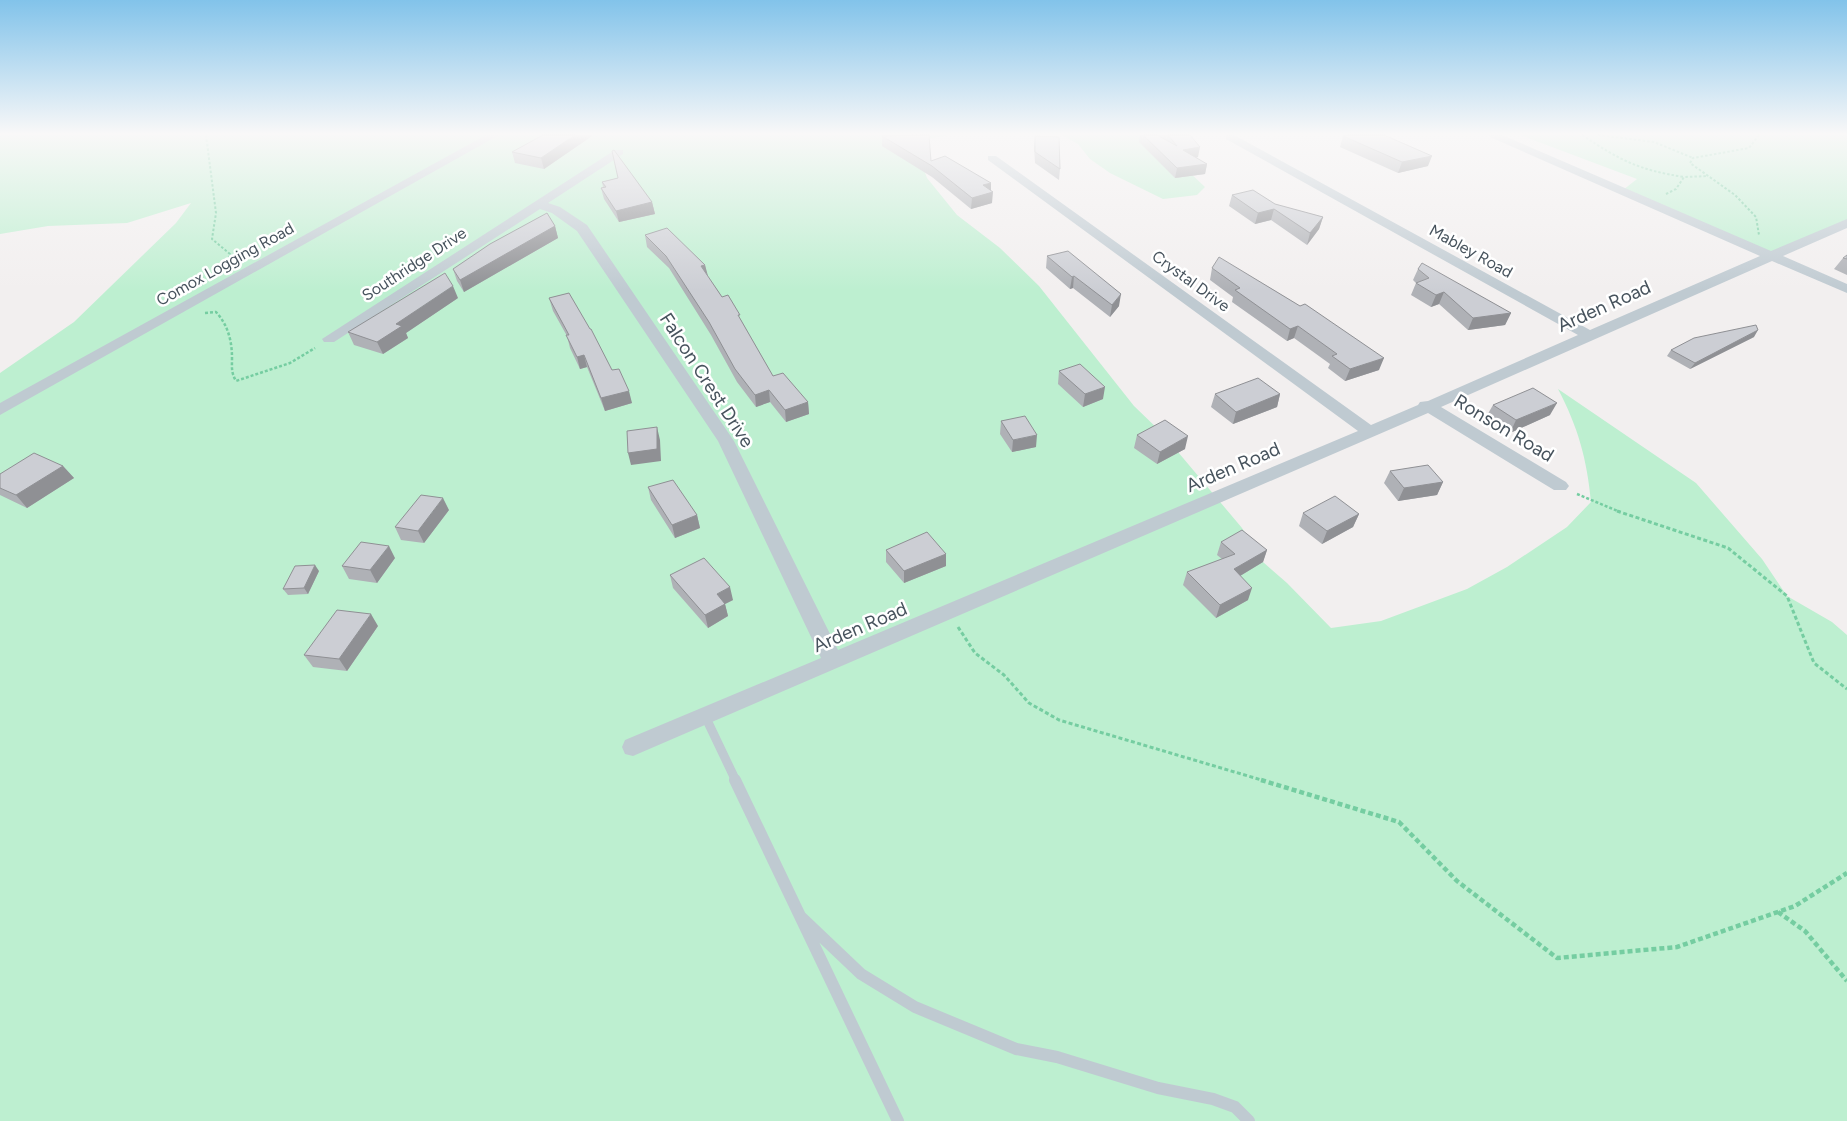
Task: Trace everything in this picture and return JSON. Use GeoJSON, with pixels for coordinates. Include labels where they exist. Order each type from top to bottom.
{"type":"FeatureCollection","features":[{"type":"Feature","properties":{"kind":"street","name":"Comox Logging Road"},"geometry":{"type":"LineString","coordinates":[[0,410],[397,187]]}},
{"type":"Feature","properties":{"kind":"street","name":"Southridge Drive"},"geometry":{"type":"LineString","coordinates":[[329,340],[564,187]]}},
{"type":"Feature","properties":{"kind":"street","name":"Crystal Drive"},"geometry":{"type":"LineString","coordinates":[[1032,187],[1370,432]]}},
{"type":"Feature","properties":{"kind":"street","name":"Mabley Road"},"geometry":{"type":"LineString","coordinates":[[1321,187],[1590,336]]}},
{"type":"Feature","properties":{"kind":"street"},"geometry":{"type":"LineString","coordinates":[[1616,187],[1847,289]]}},
{"type":"Feature","properties":{"kind":"street","name":"Falcon Crest Drive"},"geometry":{"type":"LineString","coordinates":[[538,204],[556,210],[582,228],[726,440],[833,661]]}},
{"type":"Feature","properties":{"kind":"street","name":"Arden Road"},"geometry":{"type":"LineString","coordinates":[[633,747],[1370,432],[1426,405],[1590,336],[1768,253],[1847,223]]}},
{"type":"Feature","properties":{"kind":"street","name":"Ronson Road"},"geometry":{"type":"LineString","coordinates":[[1426,405],[1560,486]]}},
{"type":"Feature","properties":{"kind":"lane"},"geometry":{"type":"LineString","coordinates":[[705,716],[898,1121]]}},
{"type":"Feature","properties":{"kind":"lane"},"geometry":{"type":"LineString","coordinates":[[801,917],[861,974],[915,1007],[1016,1049],[1057,1057],[1158,1088],[1213,1099],[1235,1107],[1249,1121]]}},
{"type":"Feature","properties":{"kind":"path"},"geometry":{"type":"LineString","coordinates":[[213,187],[216,213],[212,239],[230,254],[216,288]]}},
{"type":"Feature","properties":{"kind":"path"},"geometry":{"type":"LineString","coordinates":[[1652,203],[1677,187]]}},
{"type":"Feature","properties":{"kind":"path"},"geometry":{"type":"LineString","coordinates":[[1724,187],[1735,195],[1756,217],[1768,253]]}},
{"type":"Feature","properties":{"kind":"path"},"geometry":{"type":"LineString","coordinates":[[169,315],[216,312],[225,319],[234,360],[231,373],[236,381],[260,375],[290,363],[329,340]]}},
{"type":"Feature","properties":{"kind":"path"},"geometry":{"type":"LineString","coordinates":[[1560,486],[1631,517],[1728,548],[1787,596],[1814,663],[1847,690]]}},
{"type":"Feature","properties":{"kind":"path"},"geometry":{"type":"LineString","coordinates":[[947,612],[975,653],[1004,675],[1029,702],[1060,720],[1399,822],[1457,881],[1557,958],[1677,947],[1795,906],[1847,873]]}},
{"type":"Feature","properties":{"kind":"path"},"geometry":{"type":"LineString","coordinates":[[1778,912],[1805,931],[1847,981]]}},
{"type":"Feature","properties":{"kind":"green space"},"geometry":{"type":"Polygon","coordinates":[[[0,187],[935,187],[957,215],[1000,248],[1039,286],[1134,406],[1162,433],[1242,528],[1263,562],[1287,583],[1331,628],[1381,621],[1467,589],[1507,567],[1567,527],[1591,502],[1584,457],[1576,430],[1558,389],[1696,483],[1762,559],[1787,596],[1832,622],[1847,635],[1847,1121],[0,1121],[0,373],[74,322],[176,223],[191,203],[127,223],[48,226],[0,234],[0,187]]]}},
{"type":"Feature","properties":{"kind":"green space"},"geometry":{"type":"Polygon","coordinates":[[[1139,187],[1205,187],[1197,195],[1163,199],[1139,187]]]}},
{"type":"Feature","properties":{"kind":"green space"},"geometry":{"type":"Polygon","coordinates":[[[1626,187],[1847,187],[1847,223],[1773,256],[1623,190],[1626,187]]]}},
{"type":"Feature","properties":{"kind":"building"},"geometry":{"type":"Polygon","coordinates":[[[641,187],[652,202],[616,211],[601,188],[641,187]]]}},
{"type":"Feature","properties":{"kind":"building"},"geometry":{"type":"Polygon","coordinates":[[[959,187],[986,187],[993,192],[972,198],[959,187]]]}},
{"type":"Feature","properties":{"kind":"building"},"geometry":{"type":"Polygon","coordinates":[[[1253,190],[1275,204],[1323,217],[1310,233],[1274,209],[1258,213],[1232,195],[1253,190]]]}},
{"type":"Feature","properties":{"kind":"building"},"geometry":{"type":"Polygon","coordinates":[[[547,213],[555,226],[460,280],[453,269],[490,244],[547,213]]]}},
{"type":"Feature","properties":{"kind":"building"},"geometry":{"type":"Polygon","coordinates":[[[667,228],[705,265],[701,266],[722,297],[728,295],[773,376],[783,373],[808,402],[785,410],[769,390],[755,395],[735,369],[709,322],[666,256],[645,235],[667,228]]]}},
{"type":"Feature","properties":{"kind":"building"},"geometry":{"type":"Polygon","coordinates":[[[1068,251],[1121,294],[1112,305],[1074,276],[1072,277],[1047,256],[1068,251]]]}},
{"type":"Feature","properties":{"kind":"building"},"geometry":{"type":"Polygon","coordinates":[[[1219,257],[1300,306],[1305,304],[1384,358],[1350,369],[1332,356],[1337,354],[1298,326],[1290,329],[1235,290],[1240,288],[1212,268],[1219,257]]]}},
{"type":"Feature","properties":{"kind":"building"},"geometry":{"type":"Polygon","coordinates":[[[1422,263],[1511,313],[1473,318],[1444,292],[1436,295],[1416,283],[1429,278],[1418,269],[1422,263]]]}},
{"type":"Feature","properties":{"kind":"building"},"geometry":{"type":"Polygon","coordinates":[[[445,273],[453,286],[396,324],[402,326],[377,342],[348,332],[445,273]]]}},
{"type":"Feature","properties":{"kind":"building"},"geometry":{"type":"Polygon","coordinates":[[[569,293],[591,329],[612,370],[619,369],[629,391],[601,398],[584,355],[577,357],[566,335],[569,335],[549,298],[569,293]]]}},
{"type":"Feature","properties":{"kind":"building"},"geometry":{"type":"Polygon","coordinates":[[[1756,325],[1758,330],[1695,363],[1671,350],[1694,338],[1756,325]]]}},
{"type":"Feature","properties":{"kind":"building"},"geometry":{"type":"Polygon","coordinates":[[[1080,364],[1105,387],[1085,394],[1059,371],[1080,364]]]}},
{"type":"Feature","properties":{"kind":"building"},"geometry":{"type":"Polygon","coordinates":[[[1258,378],[1280,394],[1236,412],[1215,394],[1258,378]]]}},
{"type":"Feature","properties":{"kind":"building"},"geometry":{"type":"Polygon","coordinates":[[[1533,388],[1557,403],[1516,420],[1493,405],[1533,388]]]}},
{"type":"Feature","properties":{"kind":"building"},"geometry":{"type":"Polygon","coordinates":[[[1025,416],[1037,435],[1013,440],[1001,421],[1025,416]]]}},
{"type":"Feature","properties":{"kind":"building"},"geometry":{"type":"Polygon","coordinates":[[[1165,420],[1188,436],[1160,452],[1137,435],[1165,420]]]}},
{"type":"Feature","properties":{"kind":"building"},"geometry":{"type":"Polygon","coordinates":[[[657,427],[657,449],[628,453],[627,431],[657,427]]]}},
{"type":"Feature","properties":{"kind":"building"},"geometry":{"type":"Polygon","coordinates":[[[34,453],[63,466],[16,495],[0,488],[0,474],[34,453]]]}},
{"type":"Feature","properties":{"kind":"building"},"geometry":{"type":"Polygon","coordinates":[[[1428,465],[1443,482],[1404,488],[1390,471],[1428,465]]]}},
{"type":"Feature","properties":{"kind":"building"},"geometry":{"type":"Polygon","coordinates":[[[673,480],[697,515],[672,525],[648,487],[673,480]]]}},
{"type":"Feature","properties":{"kind":"building"},"geometry":{"type":"Polygon","coordinates":[[[421,495],[443,498],[418,531],[395,527],[421,495]]]}},
{"type":"Feature","properties":{"kind":"building"},"geometry":{"type":"Polygon","coordinates":[[[1335,496],[1359,514],[1327,531],[1303,513],[1335,496]]]}},
{"type":"Feature","properties":{"kind":"building"},"geometry":{"type":"Polygon","coordinates":[[[1242,530],[1267,550],[1234,569],[1252,588],[1220,605],[1187,572],[1235,554],[1221,542],[1242,530]]]}},
{"type":"Feature","properties":{"kind":"building"},"geometry":{"type":"Polygon","coordinates":[[[927,532],[946,554],[904,571],[886,550],[927,532]]]}},
{"type":"Feature","properties":{"kind":"building"},"geometry":{"type":"Polygon","coordinates":[[[361,542],[389,546],[370,570],[342,566],[361,542]]]}},
{"type":"Feature","properties":{"kind":"building"},"geometry":{"type":"Polygon","coordinates":[[[704,558],[730,587],[717,594],[725,604],[705,615],[670,575],[704,558]]]}},
{"type":"Feature","properties":{"kind":"building"},"geometry":{"type":"Polygon","coordinates":[[[315,565],[304,588],[283,589],[295,566],[315,565]]]}},
{"type":"Feature","properties":{"kind":"building"},"geometry":{"type":"Polygon","coordinates":[[[337,610],[371,614],[339,659],[304,655],[337,610]]]}}]}
